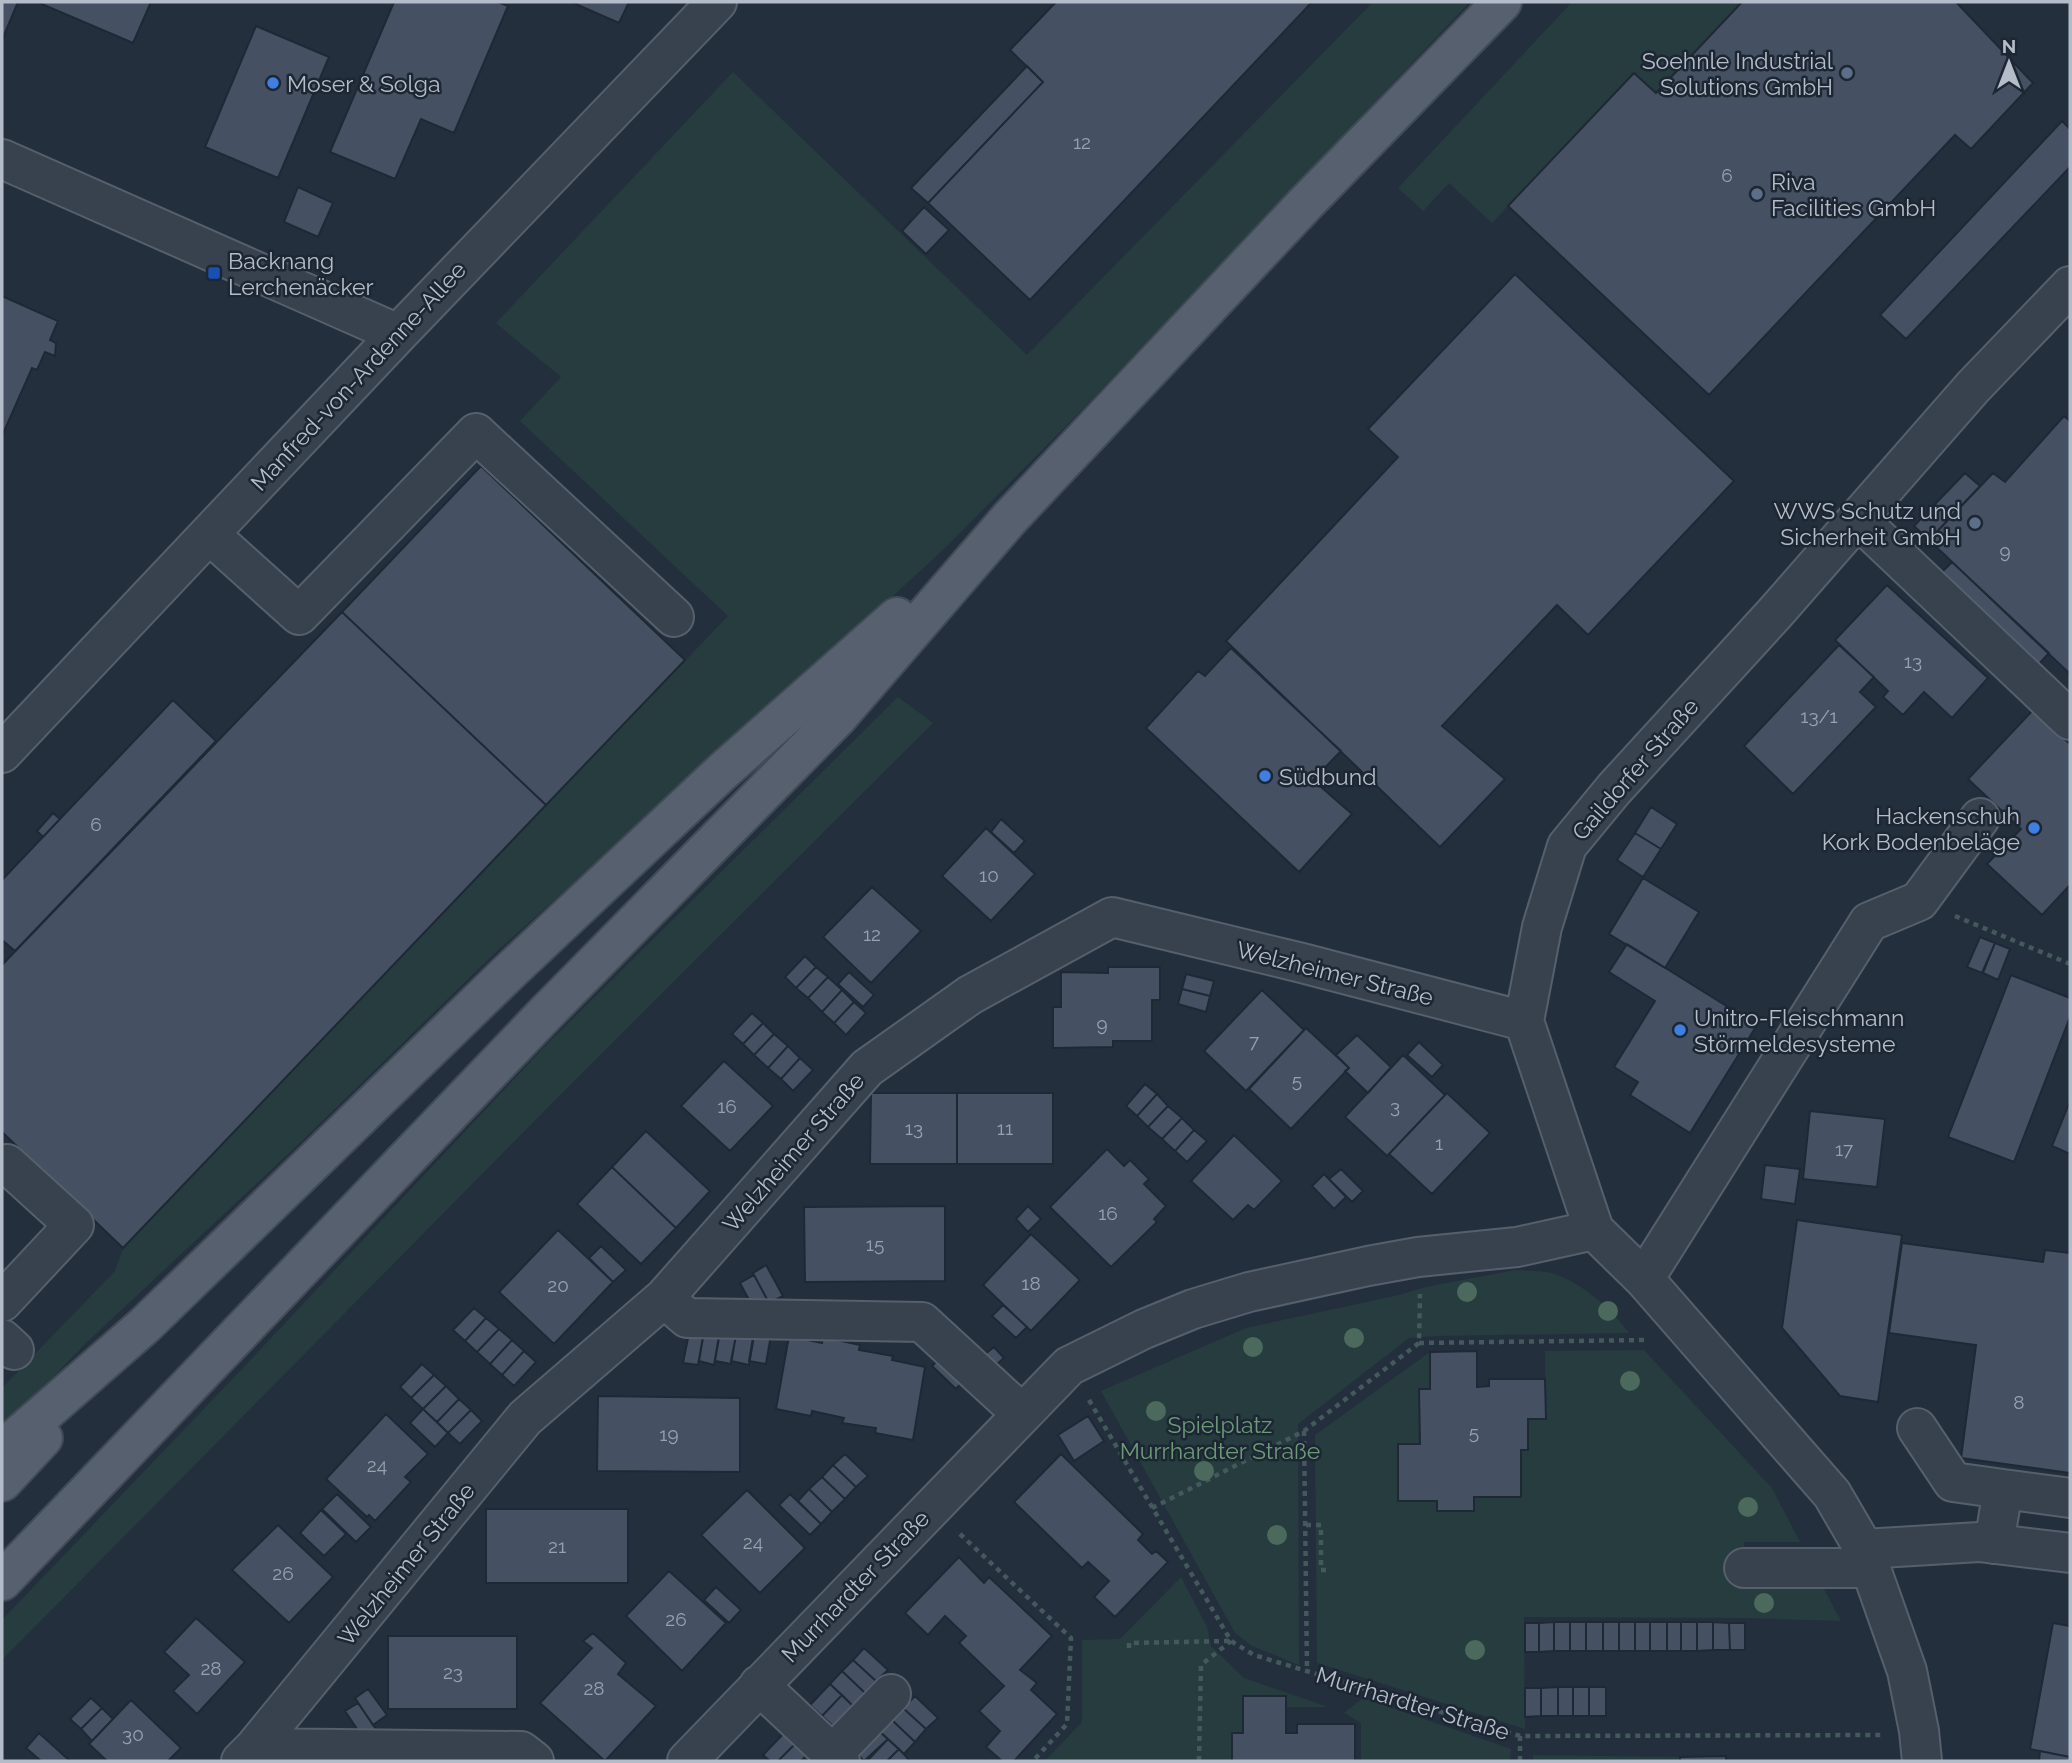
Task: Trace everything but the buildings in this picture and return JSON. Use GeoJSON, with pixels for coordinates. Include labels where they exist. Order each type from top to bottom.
{"type":"FeatureCollection","features":[{"type":"Feature","properties":{"kind":"main road"},"geometry":{"type":"LineString","coordinates":[[2,1581],[545,1014],[837,718],[1009,519],[1305,204],[1502,2]]}},
{"type":"Feature","properties":{"kind":"main road"},"geometry":{"type":"LineString","coordinates":[[2,1450],[145,1325],[498,983],[723,771],[1009,519]]}},
{"type":"Feature","properties":{"kind":"main road"},"geometry":{"type":"LineString","coordinates":[[2,1482],[145,1325]]}},
{"type":"Feature","properties":{"kind":"street","name":"Manfred-von-Ardenne-Allee"},"geometry":{"type":"LineString","coordinates":[[2,753],[398,334],[717,2]]}},
{"type":"Feature","properties":{"kind":"street"},"geometry":{"type":"LineString","coordinates":[[2,159],[398,334]]}},
{"type":"Feature","properties":{"kind":"street","name":"Gaildorfer Straße"},"geometry":{"type":"LineString","coordinates":[[1594,1230],[1524,1021],[1542,927],[1567,846],[1614,789],[1858,519],[1973,387],[2070,286]]}},
{"type":"Feature","properties":{"kind":"street"},"geometry":{"type":"LineString","coordinates":[[209,534],[299,615],[476,433],[674,617]]}},
{"type":"Feature","properties":{"kind":"street"},"geometry":{"type":"LineString","coordinates":[[1858,519],[2070,720]]}},
{"type":"Feature","properties":{"kind":"street"},"geometry":{"type":"LineString","coordinates":[[1644,1279],[1691,1220],[1869,922],[1919,901],[1980,818]]}},
{"type":"Feature","properties":{"kind":"street","name":"Welzheimer Straße"},"geometry":{"type":"LineString","coordinates":[[247,1755],[525,1418],[664,1298],[867,1068],[970,995],[1112,917],[1524,1021]]}},
{"type":"Feature","properties":{"kind":"street"},"geometry":{"type":"LineString","coordinates":[[2,1302],[74,1226],[3,1164]]}},
{"type":"Feature","properties":{"kind":"street"},"geometry":{"type":"LineString","coordinates":[[1594,1230],[1644,1279],[1832,1494],[1867,1559],[1907,1671],[1920,1746]]}},
{"type":"Feature","properties":{"kind":"street","name":"Murrhardter Straße"},"geometry":{"type":"LineString","coordinates":[[687,1761],[1069,1366],[1144,1329],[1194,1309],[1249,1292],[1418,1257],[1517,1247],[1594,1230]]}},
{"type":"Feature","properties":{"kind":"street"},"geometry":{"type":"LineString","coordinates":[[664,1298],[687,1318],[922,1322],[1021,1413]]}},
{"type":"Feature","properties":{"kind":"street"},"geometry":{"type":"LineString","coordinates":[[1917,1428],[1953,1482],[2070,1498]]}},
{"type":"Feature","properties":{"kind":"street"},"geometry":{"type":"LineString","coordinates":[[1994,1544],[2003,1489]]}},
{"type":"Feature","properties":{"kind":"street"},"geometry":{"type":"LineString","coordinates":[[1744,1569],[1867,1559],[1899,1545],[1994,1544],[2070,1553]]}},
{"type":"Feature","properties":{"kind":"street"},"geometry":{"type":"LineString","coordinates":[[759,1685],[836,1758],[891,1694]]}},
{"type":"Feature","properties":{"kind":"street"},"geometry":{"type":"LineString","coordinates":[[247,1755],[521,1751],[534,1761]]}},
{"type":"Feature","properties":{"kind":"path"},"geometry":{"type":"LineString","coordinates":[[1919,901],[2070,964]]}},
{"type":"Feature","properties":{"kind":"path"},"geometry":{"type":"LineString","coordinates":[[1419,1319],[1419,1343]]}},
{"type":"Feature","properties":{"kind":"path"},"geometry":{"type":"LineString","coordinates":[[1152,1508],[1304,1431],[1419,1343],[1646,1340]]}},
{"type":"Feature","properties":{"kind":"path"},"geometry":{"type":"LineString","coordinates":[[1069,1366],[1231,1642]]}},
{"type":"Feature","properties":{"kind":"path"},"geometry":{"type":"LineString","coordinates":[[1304,1431],[1307,1671]]}},
{"type":"Feature","properties":{"kind":"path"},"geometry":{"type":"LineString","coordinates":[[932,1507],[1071,1638],[1067,1724],[1033,1761]]}},
{"type":"Feature","properties":{"kind":"path"},"geometry":{"type":"LineString","coordinates":[[1306,1525],[1321,1525],[1321,1570],[1327,1570]]}},
{"type":"Feature","properties":{"kind":"path"},"geometry":{"type":"LineString","coordinates":[[1129,1646],[1231,1642]]}},
{"type":"Feature","properties":{"kind":"path"},"geometry":{"type":"LineString","coordinates":[[1199,1761],[1201,1665],[1231,1642]]}},
{"type":"Feature","properties":{"kind":"path","name":"Murrhardter Straße"},"geometry":{"type":"LineString","coordinates":[[1231,1642],[1254,1655],[1520,1736],[1866,1736],[1920,1746]]}},
{"type":"Feature","properties":{"kind":"path"},"geometry":{"type":"LineString","coordinates":[[1520,1736],[1520,1761]]}},
{"type":"Feature","properties":{"kind":"green space"},"geometry":{"type":"Polygon","coordinates":[[[1373,2],[1470,2],[1082,410],[943,550],[494,954],[301,1142],[86,1343],[2,1430],[2,1388],[115,1271],[123,1248],[728,616],[520,421],[561,377],[496,323],[733,72],[1027,355],[1373,2]]]}},
{"type":"Feature","properties":{"kind":"green space"},"geometry":{"type":"Polygon","coordinates":[[[1572,2],[1742,2],[1656,93],[1633,73],[1492,223],[1449,183],[1423,211],[1398,188],[1572,2]]]}},
{"type":"Feature","properties":{"kind":"green space"},"geometry":{"type":"Polygon","coordinates":[[[898,697],[933,723],[579,1076],[2,1660],[2,1620],[548,1043],[898,697]]]}},
{"type":"Feature","properties":{"kind":"green space","name":"Spielplatz Murrhardter Straße"},"geometry":{"type":"Polygon","coordinates":[[[1515,1270],[1540,1271],[1566,1278],[1605,1306],[1629,1333],[1409,1338],[1298,1424],[1299,1665],[1252,1646],[1235,1633],[1101,1391],[1246,1328],[1426,1287],[1515,1270]]]}},
{"type":"Feature","properties":{"kind":"green space"},"geometry":{"type":"Polygon","coordinates":[[[1644,1350],[1772,1488],[1800,1542],[1744,1542],[1744,1584],[1822,1585],[1841,1621],[1524,1617],[1525,1729],[1317,1663],[1315,1435],[1430,1352],[1430,1389],[1419,1390],[1420,1444],[1398,1444],[1398,1501],[1437,1501],[1437,1511],[1473,1511],[1474,1497],[1521,1497],[1521,1450],[1528,1419],[1546,1419],[1545,1351],[1644,1350]]]}},
{"type":"Feature","properties":{"kind":"green space"},"geometry":{"type":"Polygon","coordinates":[[[1181,1577],[1207,1627],[1211,1646],[1244,1678],[1328,1707],[1287,1707],[1287,1696],[1243,1696],[1243,1733],[1232,1733],[1232,1761],[1045,1761],[1082,1722],[1082,1640],[1120,1639],[1181,1577]]]}},
{"type":"Feature","properties":{"kind":"green space"},"geometry":{"type":"Polygon","coordinates":[[[1363,1698],[1511,1749],[1510,1761],[1361,1761],[1361,1723],[1344,1713],[1363,1698]]]}},
{"type":"Feature","properties":{"kind":"green space"},"geometry":{"type":"Polygon","coordinates":[[[1533,1755],[1680,1757],[1680,1761],[1533,1761],[1533,1755]]]}},
{"type":"Feature","properties":{"kind":"place","name":"Soehnle Industrial Solutions GmbH"},"geometry":{"type":"Point","coordinates":[1847,73]}},
{"type":"Feature","properties":{"kind":"place","name":"Moser & Solga"},"geometry":{"type":"Point","coordinates":[273,83]}},
{"type":"Feature","properties":{"kind":"place","name":"Riva Facilities GmbH"},"geometry":{"type":"Point","coordinates":[1757,194]}},
{"type":"Feature","properties":{"kind":"place","name":"Backnang Lerchenäcker"},"geometry":{"type":"Point","coordinates":[214,273]}},
{"type":"Feature","properties":{"kind":"place","name":"WWS Schutz und Sicherheit GmbH"},"geometry":{"type":"Point","coordinates":[1975,523]}},
{"type":"Feature","properties":{"kind":"place","name":"Südbund"},"geometry":{"type":"Point","coordinates":[1265,776]}},
{"type":"Feature","properties":{"kind":"place","name":"Hackenschuh Kork Bodenbeläge"},"geometry":{"type":"Point","coordinates":[2034,828]}},
{"type":"Feature","properties":{"kind":"place","name":"Unitro-Fleischmann Störmeldesysteme"},"geometry":{"type":"Point","coordinates":[1680,1030]}}]}
